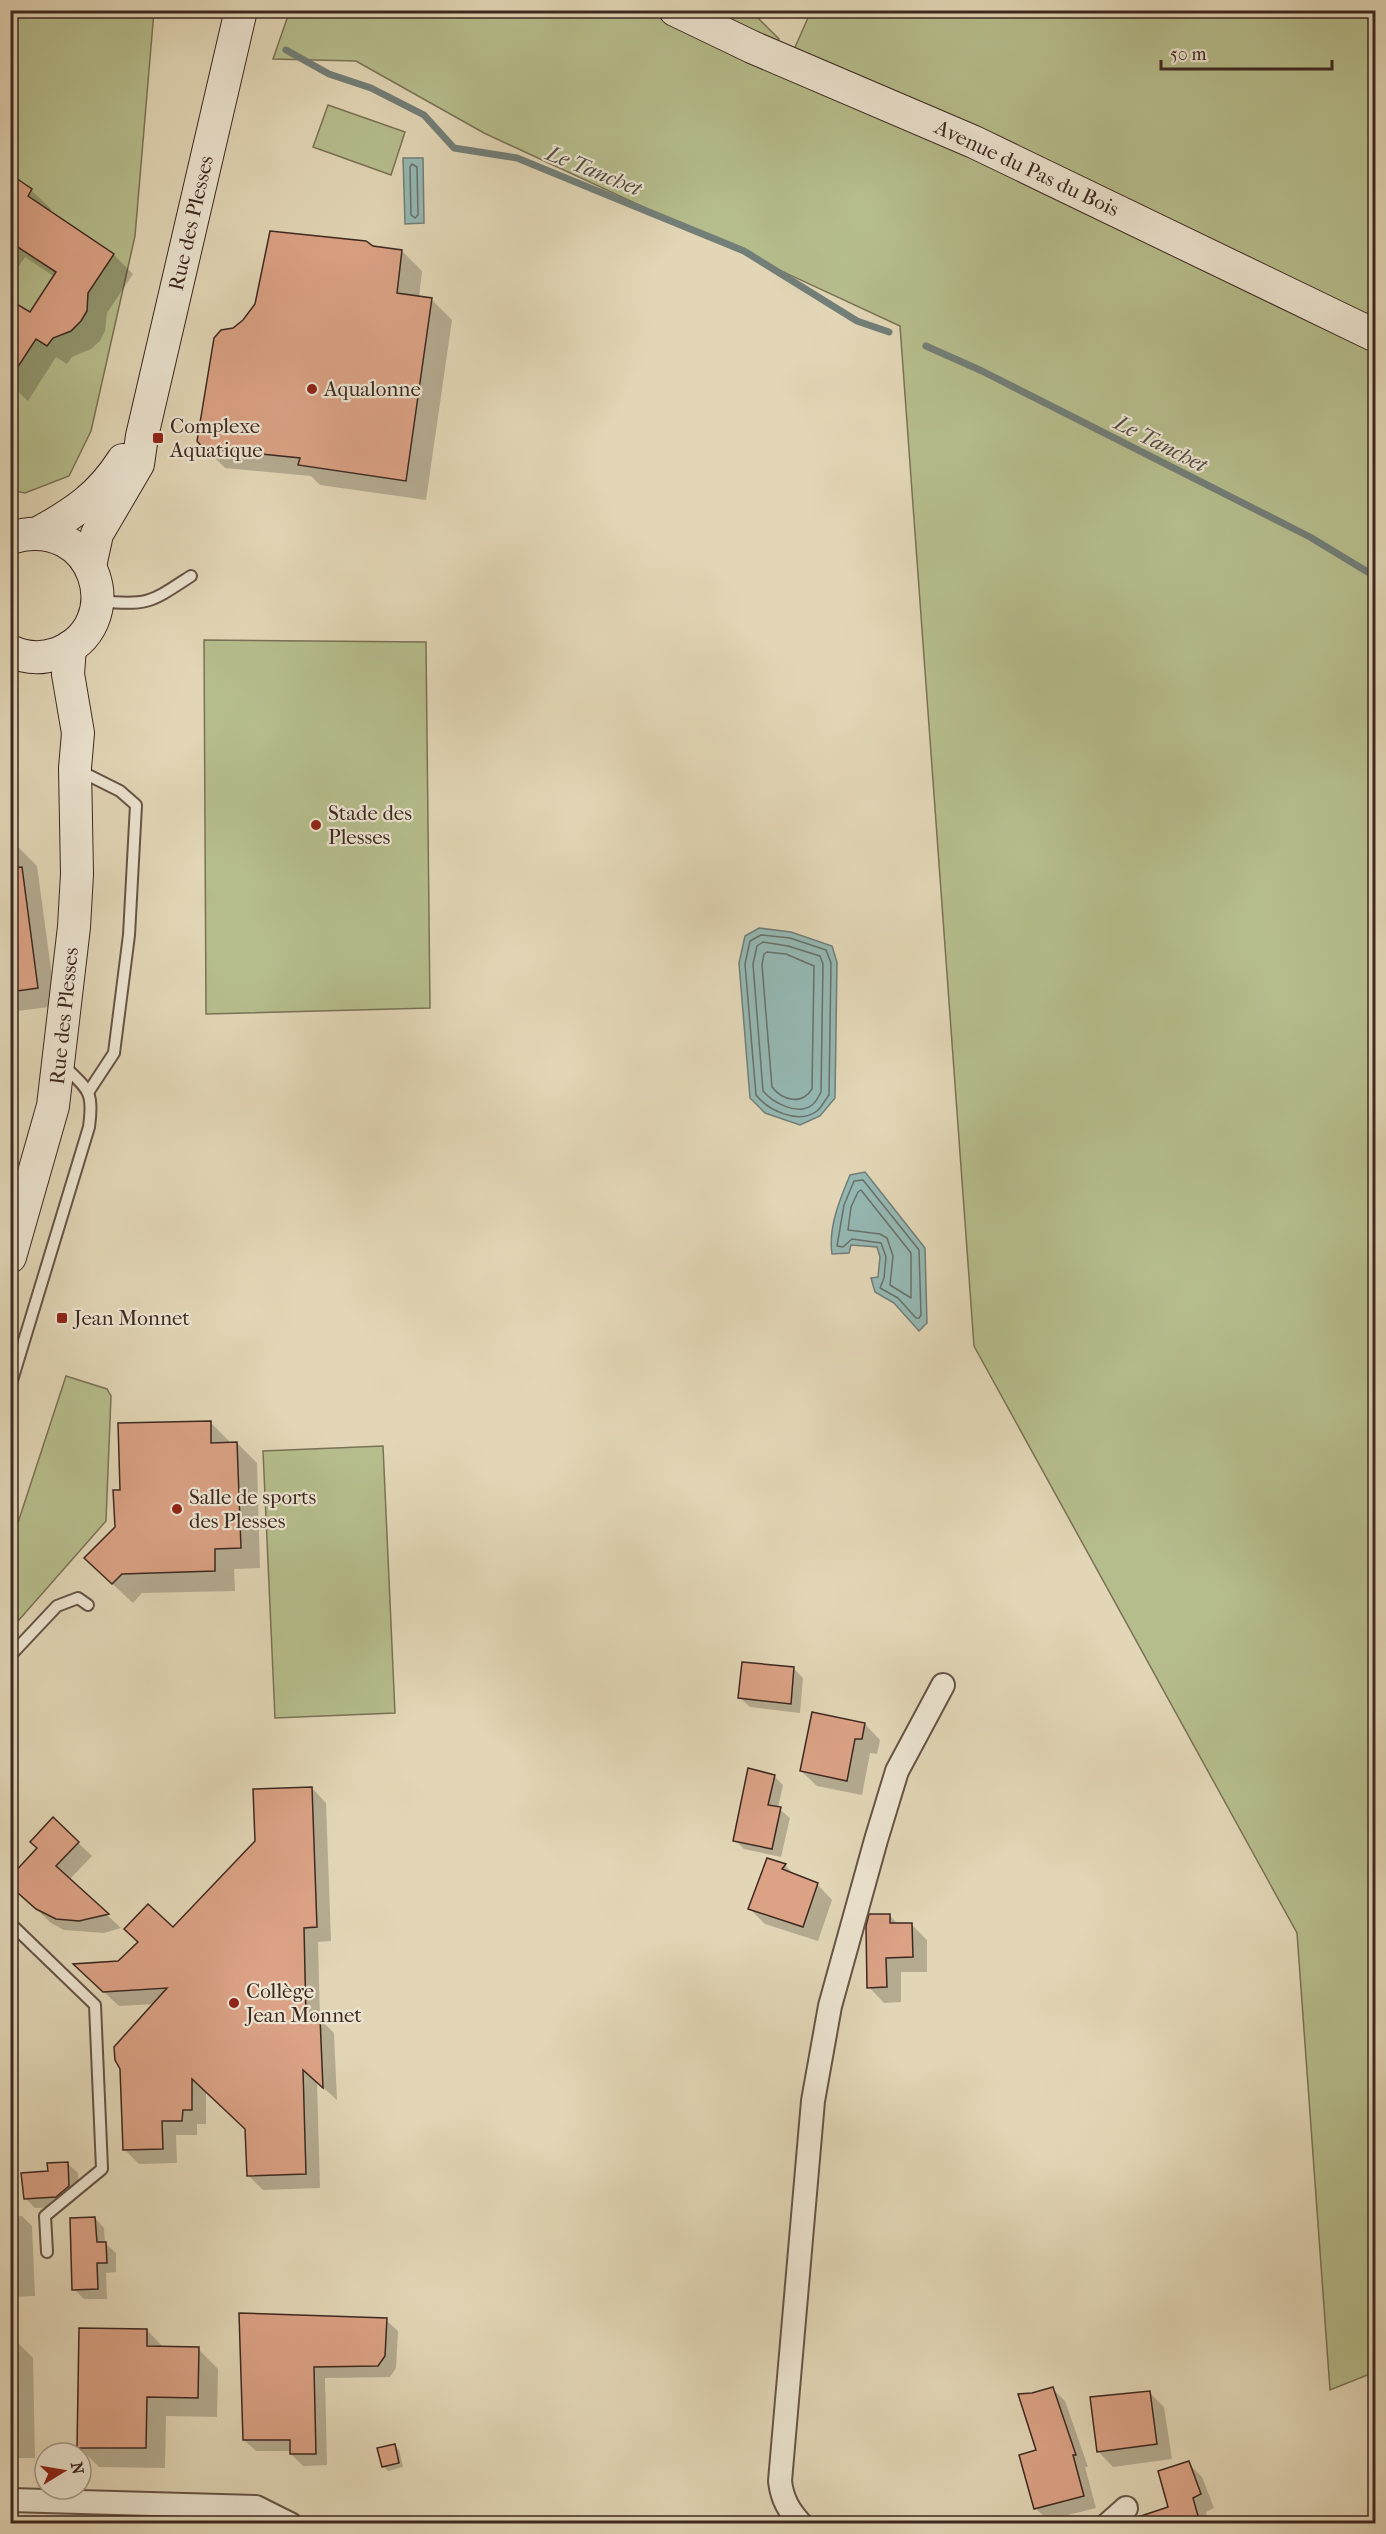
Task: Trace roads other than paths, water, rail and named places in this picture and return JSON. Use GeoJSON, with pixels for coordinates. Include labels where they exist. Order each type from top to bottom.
{"type":"FeatureCollection","features":[{"type":"Feature","properties":{"kind":"street","name":"Rue des Plesses"},"geometry":{"type":"LineString","coordinates":[[90,566],[98,534],[138,464],[142,436],[242,10]]}},
{"type":"Feature","properties":{"kind":"street","name":"Avenue du Pas du Bois"},"geometry":{"type":"LineString","coordinates":[[675,10],[752,47],[983,146],[1376,336]]}},
{"type":"Feature","properties":{"kind":"street","name":"Rue des Plesses"},"geometry":{"type":"LineString","coordinates":[[18,537],[72,514],[93,498],[142,436]]}},
{"type":"Feature","properties":{"kind":"street"},"geometry":{"type":"LineString","coordinates":[[18,537],[59,538],[69,543],[90,566],[96,582],[97,600],[89,627],[70,647],[51,655],[21,654]]}},
{"type":"Feature","properties":{"kind":"street","name":"Rue des Plesses"},"geometry":{"type":"LineString","coordinates":[[10,1257],[48,1128],[60,1063],[74,927],[77,874],[75,768],[78,733],[68,674],[70,647]]}},
{"type":"Feature","properties":{"kind":"street","name":"Rue des Plesses"},"geometry":{"type":"LineString","coordinates":[[21,654],[43,674],[54,695],[75,768]]}},
{"type":"Feature","properties":{"kind":"street"},"geometry":{"type":"LineString","coordinates":[[801,2523],[789,2509],[782,2495],[780,2481],[813,2101],[830,2006],[897,1771],[943,1685]]}},
{"type":"Feature","properties":{"kind":"street"},"geometry":{"type":"LineString","coordinates":[[10,2500],[256,2507],[290,2523]]}},
{"type":"Feature","properties":{"kind":"street"},"geometry":{"type":"LineString","coordinates":[[1108,2523],[1126,2508]]}},
{"type":"Feature","properties":{"kind":"lane"},"geometry":{"type":"LineString","coordinates":[[97,600],[144,603],[155,599],[191,576]]}},
{"type":"Feature","properties":{"kind":"lane"},"geometry":{"type":"LineString","coordinates":[[75,768],[120,791],[136,805],[129,935],[114,1053],[89,1091]]}},
{"type":"Feature","properties":{"kind":"lane"},"geometry":{"type":"LineString","coordinates":[[10,1387],[89,1127],[92,1107],[89,1091],[60,1063]]}},
{"type":"Feature","properties":{"kind":"lane"},"geometry":{"type":"LineString","coordinates":[[10,1656],[57,1606],[78,1598],[88,1605]]}},
{"type":"Feature","properties":{"kind":"lane"},"geometry":{"type":"LineString","coordinates":[[10,1923],[95,2005],[102,2169],[45,2216],[46,2252]]}},
{"type":"Feature","properties":{"kind":"water"},"geometry":{"type":"Polygon","coordinates":[[[403,158],[423,158],[424,223],[405,224],[403,158]]]}},
{"type":"Feature","properties":{"kind":"water"},"geometry":{"type":"Polygon","coordinates":[[[759,928],[791,932],[832,946],[837,962],[835,1098],[820,1116],[800,1125],[765,1113],[750,1098],[739,963],[745,936],[759,928]]]}},
{"type":"Feature","properties":{"kind":"water"},"geometry":{"type":"Polygon","coordinates":[[[865,1172],[925,1248],[927,1323],[919,1331],[894,1303],[875,1292],[871,1278],[878,1277],[880,1257],[877,1247],[851,1245],[849,1253],[832,1254],[833,1223],[846,1184],[850,1175],[865,1172]]]}},
{"type":"Feature","properties":{"kind":"waterway","name":"Le Tanchet"},"geometry":{"type":"LineString","coordinates":[[286,50],[329,74],[371,88],[424,115],[454,148],[517,158],[744,251],[857,321],[889,332]]}},
{"type":"Feature","properties":{"kind":"waterway","name":"Le Tanchet"},"geometry":{"type":"LineString","coordinates":[[926,346],[982,371],[1310,537],[1376,577]]}},
{"type":"Feature","properties":{"kind":"place","name":"Aqualonne"},"geometry":{"type":"Point","coordinates":[312,389]}},
{"type":"Feature","properties":{"kind":"place","name":"Complexe Aquatique"},"geometry":{"type":"Point","coordinates":[158,438]}},
{"type":"Feature","properties":{"kind":"place","name":"Stade des Plesses"},"geometry":{"type":"Point","coordinates":[316,825]}},
{"type":"Feature","properties":{"kind":"place","name":"Jean Monnet"},"geometry":{"type":"Point","coordinates":[62,1318]}},
{"type":"Feature","properties":{"kind":"place","name":"Salle de sports des Plesses"},"geometry":{"type":"Point","coordinates":[177,1509]}},
{"type":"Feature","properties":{"kind":"place","name":"Collège Jean Monnet"},"geometry":{"type":"Point","coordinates":[234,2003]}}]}
